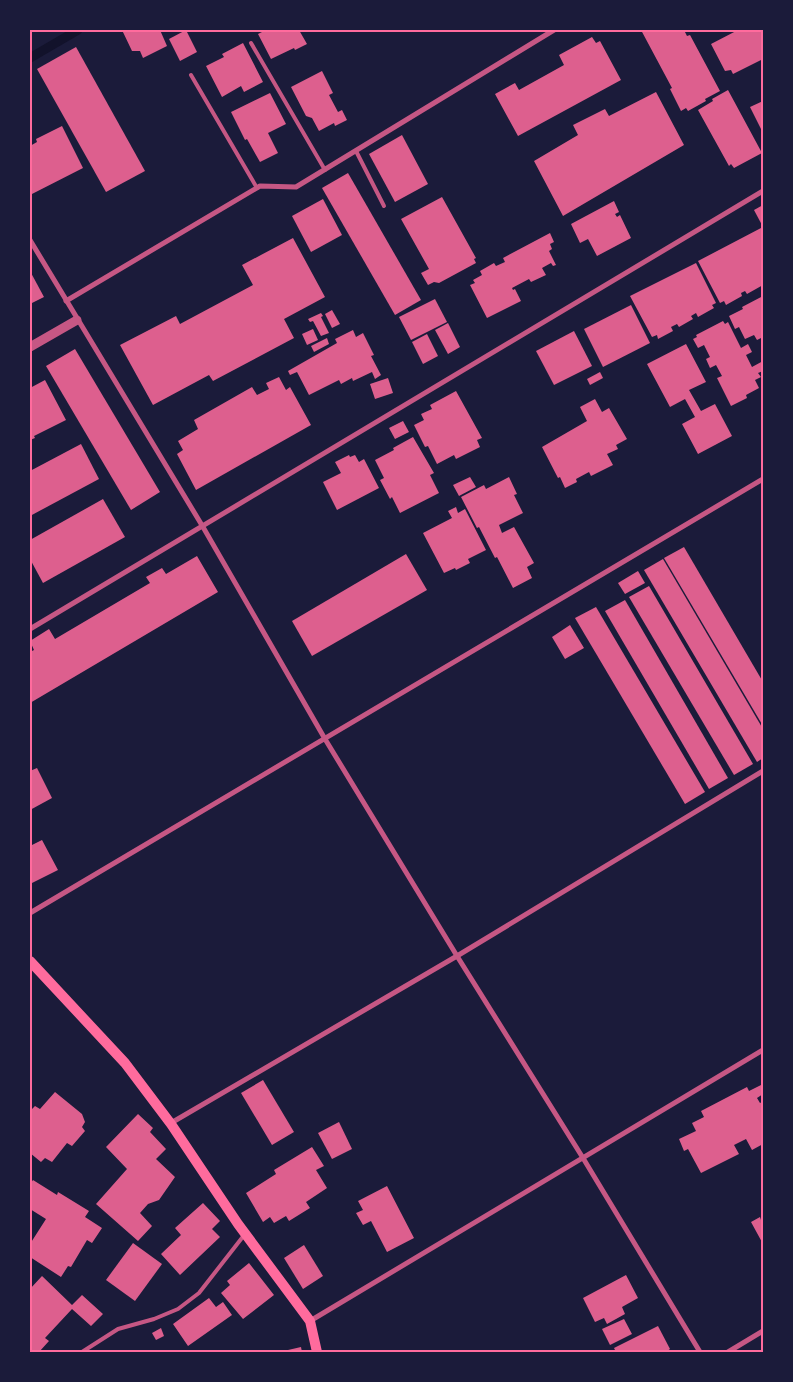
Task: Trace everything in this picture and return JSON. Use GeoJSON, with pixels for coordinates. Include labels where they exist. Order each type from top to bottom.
{"type":"FeatureCollection","features":[{"type":"Feature","properties":{"kind":"main road"},"geometry":{"type":"LineString","coordinates":[[30,961],[125,1063],[171,1124],[246,1233],[310,1321],[317,1352]]}},
{"type":"Feature","properties":{"kind":"street"},"geometry":{"type":"LineString","coordinates":[[66,301],[260,186],[296,187],[554,30]]}},
{"type":"Feature","properties":{"kind":"street"},"geometry":{"type":"LineString","coordinates":[[30,629],[763,191]]}},
{"type":"Feature","properties":{"kind":"street"},"geometry":{"type":"LineString","coordinates":[[30,240],[203,527],[325,739],[700,1352]]}},
{"type":"Feature","properties":{"kind":"street"},"geometry":{"type":"LineString","coordinates":[[30,347],[77,320]]}},
{"type":"Feature","properties":{"kind":"street"},"geometry":{"type":"LineString","coordinates":[[30,913],[763,479]]}},
{"type":"Feature","properties":{"kind":"street"},"geometry":{"type":"LineString","coordinates":[[171,1124],[457,956],[763,772]]}},
{"type":"Feature","properties":{"kind":"street"},"geometry":{"type":"LineString","coordinates":[[310,1321],[763,1050]]}},
{"type":"Feature","properties":{"kind":"street"},"geometry":{"type":"LineString","coordinates":[[728,1352],[763,1331]]}},
{"type":"Feature","properties":{"kind":"lane"},"geometry":{"type":"LineString","coordinates":[[251,43],[325,170]]}},
{"type":"Feature","properties":{"kind":"lane"},"geometry":{"type":"LineString","coordinates":[[191,75],[257,188]]}},
{"type":"Feature","properties":{"kind":"lane"},"geometry":{"type":"LineString","coordinates":[[356,151],[384,206]]}},
{"type":"Feature","properties":{"kind":"lane"},"geometry":{"type":"LineString","coordinates":[[82,1352],[118,1329],[154,1319],[178,1308],[199,1293],[246,1233]]}},
{"type":"Feature","properties":{"kind":"building"},"geometry":{"type":"Polygon","coordinates":[[[122,30],[160,30],[167,46],[143,58],[140,51],[132,51],[122,30]]]}},
{"type":"Feature","properties":{"kind":"building"},"geometry":{"type":"Polygon","coordinates":[[[186,30],[197,52],[180,61],[169,39],[186,30]]]}},
{"type":"Feature","properties":{"kind":"building"},"geometry":{"type":"Polygon","coordinates":[[[266,30],[299,30],[307,44],[271,59],[258,34],[266,30]]]}},
{"type":"Feature","properties":{"kind":"building"},"geometry":{"type":"Polygon","coordinates":[[[641,30],[684,30],[687,36],[690,35],[720,91],[688,111],[686,108],[681,111],[670,89],[672,88],[641,30]]]}},
{"type":"Feature","properties":{"kind":"building"},"geometry":{"type":"Polygon","coordinates":[[[738,30],[763,30],[763,59],[733,74],[731,70],[725,71],[711,44],[738,30]]]}},
{"type":"Feature","properties":{"kind":"building"},"geometry":{"type":"Polygon","coordinates":[[[592,37],[596,43],[600,41],[621,80],[518,136],[495,94],[515,83],[519,90],[564,65],[559,55],[592,37]]]}},
{"type":"Feature","properties":{"kind":"building"},"geometry":{"type":"Polygon","coordinates":[[[243,43],[263,82],[244,92],[241,86],[222,97],[206,66],[224,57],[222,54],[243,43]]]}},
{"type":"Feature","properties":{"kind":"building"},"geometry":{"type":"Polygon","coordinates":[[[76,47],[145,171],[106,192],[37,69],[76,47]]]}},
{"type":"Feature","properties":{"kind":"building"},"geometry":{"type":"Polygon","coordinates":[[[322,71],[333,93],[329,95],[338,112],[342,110],[347,120],[335,126],[334,123],[319,131],[312,118],[306,116],[291,87],[322,71]]]}},
{"type":"Feature","properties":{"kind":"building"},"geometry":{"type":"Polygon","coordinates":[[[728,90],[762,153],[734,168],[731,164],[729,166],[698,110],[728,90]]]}},
{"type":"Feature","properties":{"kind":"building"},"geometry":{"type":"Polygon","coordinates":[[[656,92],[684,145],[563,216],[534,161],[578,135],[573,125],[605,109],[609,116],[656,92]]]}},
{"type":"Feature","properties":{"kind":"building"},"geometry":{"type":"Polygon","coordinates":[[[270,93],[286,124],[268,133],[278,153],[260,162],[247,139],[245,140],[231,112],[270,93]]]}},
{"type":"Feature","properties":{"kind":"building"},"geometry":{"type":"Polygon","coordinates":[[[763,101],[763,133],[750,107],[763,101]]]}},
{"type":"Feature","properties":{"kind":"building"},"geometry":{"type":"Polygon","coordinates":[[[62,126],[83,168],[30,195],[30,146],[37,142],[36,139],[62,126]]]}},
{"type":"Feature","properties":{"kind":"building"},"geometry":{"type":"Polygon","coordinates":[[[402,135],[428,184],[395,202],[369,154],[402,135]]]}},
{"type":"Feature","properties":{"kind":"building"},"geometry":{"type":"Polygon","coordinates":[[[348,173],[421,300],[395,315],[322,188],[348,173]]]}},
{"type":"Feature","properties":{"kind":"building"},"geometry":{"type":"Polygon","coordinates":[[[442,197],[476,258],[474,259],[476,263],[439,283],[434,282],[428,285],[421,273],[429,269],[401,219],[442,197]]]}},
{"type":"Feature","properties":{"kind":"building"},"geometry":{"type":"Polygon","coordinates":[[[323,199],[342,235],[311,252],[292,216],[323,199]]]}},
{"type":"Feature","properties":{"kind":"building"},"geometry":{"type":"Polygon","coordinates":[[[614,201],[619,212],[615,214],[617,217],[620,215],[631,238],[597,256],[588,239],[580,243],[571,224],[614,201]]]}},
{"type":"Feature","properties":{"kind":"building"},"geometry":{"type":"Polygon","coordinates":[[[763,205],[763,227],[754,210],[763,205]]]}},
{"type":"Feature","properties":{"kind":"building"},"geometry":{"type":"Polygon","coordinates":[[[761,228],[763,232],[763,285],[747,294],[745,291],[741,293],[742,296],[726,305],[724,301],[720,303],[698,261],[761,228]]]}},
{"type":"Feature","properties":{"kind":"building"},"geometry":{"type":"Polygon","coordinates":[[[550,233],[554,242],[550,244],[552,249],[549,251],[556,265],[553,266],[551,263],[542,268],[546,275],[531,282],[529,279],[512,288],[513,290],[515,289],[521,301],[487,318],[470,285],[475,283],[473,280],[482,275],[480,271],[494,263],[496,266],[505,262],[503,258],[550,233]]]}},
{"type":"Feature","properties":{"kind":"building"},"geometry":{"type":"Polygon","coordinates":[[[293,238],[325,297],[284,319],[294,338],[213,381],[209,375],[153,405],[120,345],[176,316],[180,324],[253,285],[242,265],[293,238]]]}},
{"type":"Feature","properties":{"kind":"building"},"geometry":{"type":"Polygon","coordinates":[[[696,263],[716,303],[712,305],[714,308],[698,317],[696,313],[691,316],[693,319],[679,327],[677,324],[671,327],[673,331],[658,339],[657,335],[652,337],[630,296],[696,263]]]}},
{"type":"Feature","properties":{"kind":"building"},"geometry":{"type":"Polygon","coordinates":[[[30,271],[44,297],[30,304],[30,271]]]}},
{"type":"Feature","properties":{"kind":"building"},"geometry":{"type":"Polygon","coordinates":[[[763,296],[763,337],[757,340],[754,335],[745,339],[739,327],[735,329],[729,316],[763,296]]]}},
{"type":"Feature","properties":{"kind":"building"},"geometry":{"type":"Polygon","coordinates":[[[435,299],[447,322],[411,340],[399,317],[435,299]]]}},
{"type":"Feature","properties":{"kind":"building"},"geometry":{"type":"Polygon","coordinates":[[[631,305],[650,343],[603,367],[584,329],[631,305]]]}},
{"type":"Feature","properties":{"kind":"building"},"geometry":{"type":"Polygon","coordinates":[[[332,310],[340,324],[332,328],[325,314],[332,310]]]}},
{"type":"Feature","properties":{"kind":"building"},"geometry":{"type":"Polygon","coordinates":[[[321,313],[329,333],[321,336],[313,321],[310,322],[308,319],[321,313]]]}},
{"type":"Feature","properties":{"kind":"building"},"geometry":{"type":"Polygon","coordinates":[[[723,321],[725,324],[728,322],[741,348],[748,344],[752,352],[746,355],[752,367],[763,361],[763,371],[758,373],[761,377],[755,380],[759,388],[746,395],[747,398],[731,406],[717,378],[722,376],[716,365],[710,368],[706,359],[710,357],[704,345],[698,348],[693,339],[697,337],[696,335],[723,321]]]}},
{"type":"Feature","properties":{"kind":"building"},"geometry":{"type":"Polygon","coordinates":[[[448,323],[460,347],[448,354],[435,330],[448,323]]]}},
{"type":"Feature","properties":{"kind":"building"},"geometry":{"type":"Polygon","coordinates":[[[313,329],[318,340],[307,345],[302,334],[313,329]]]}},
{"type":"Feature","properties":{"kind":"building"},"geometry":{"type":"Polygon","coordinates":[[[353,330],[356,337],[363,333],[374,355],[371,356],[381,375],[375,379],[372,372],[353,381],[352,378],[341,384],[339,380],[309,395],[297,372],[290,375],[288,371],[337,343],[335,339],[353,330]]]}},
{"type":"Feature","properties":{"kind":"building"},"geometry":{"type":"Polygon","coordinates":[[[574,331],[592,366],[554,385],[536,351],[574,331]]]}},
{"type":"Feature","properties":{"kind":"building"},"geometry":{"type":"Polygon","coordinates":[[[427,334],[438,356],[423,364],[412,342],[427,334]]]}},
{"type":"Feature","properties":{"kind":"building"},"geometry":{"type":"Polygon","coordinates":[[[327,338],[329,344],[314,352],[311,346],[327,338]]]}},
{"type":"Feature","properties":{"kind":"building"},"geometry":{"type":"Polygon","coordinates":[[[686,344],[706,382],[689,390],[701,411],[715,404],[732,436],[698,454],[682,424],[695,417],[685,399],[670,407],[647,364],[686,344]]]}},
{"type":"Feature","properties":{"kind":"building"},"geometry":{"type":"Polygon","coordinates":[[[75,349],[160,492],[131,510],[46,366],[75,349]]]}},
{"type":"Feature","properties":{"kind":"building"},"geometry":{"type":"Polygon","coordinates":[[[600,372],[603,378],[590,385],[587,379],[600,372]]]}},
{"type":"Feature","properties":{"kind":"building"},"geometry":{"type":"Polygon","coordinates":[[[279,377],[286,390],[290,387],[311,425],[196,490],[177,454],[183,450],[178,441],[198,429],[194,420],[252,387],[257,395],[269,389],[266,383],[279,377]]]}},
{"type":"Feature","properties":{"kind":"building"},"geometry":{"type":"Polygon","coordinates":[[[388,378],[393,393],[375,399],[370,384],[388,378]]]}},
{"type":"Feature","properties":{"kind":"building"},"geometry":{"type":"Polygon","coordinates":[[[45,380],[66,420],[34,436],[35,438],[30,440],[30,388],[45,380]]]}},
{"type":"Feature","properties":{"kind":"building"},"geometry":{"type":"Polygon","coordinates":[[[456,391],[482,438],[477,440],[480,447],[456,459],[454,455],[437,464],[428,446],[425,447],[414,425],[424,420],[421,414],[432,409],[430,405],[456,391]]]}},
{"type":"Feature","properties":{"kind":"building"},"geometry":{"type":"Polygon","coordinates":[[[595,399],[602,412],[609,408],[627,439],[616,445],[618,449],[607,454],[613,465],[591,476],[589,472],[576,479],[577,482],[565,488],[542,447],[587,421],[580,407],[595,399]]]}},
{"type":"Feature","properties":{"kind":"building"},"geometry":{"type":"Polygon","coordinates":[[[403,421],[409,432],[395,439],[389,428],[403,421]]]}},
{"type":"Feature","properties":{"kind":"building"},"geometry":{"type":"Polygon","coordinates":[[[413,437],[434,473],[430,475],[439,493],[400,513],[380,480],[384,478],[375,460],[413,437]]]}},
{"type":"Feature","properties":{"kind":"building"},"geometry":{"type":"Polygon","coordinates":[[[81,444],[99,479],[30,516],[30,471],[81,444]]]}},
{"type":"Feature","properties":{"kind":"building"},"geometry":{"type":"Polygon","coordinates":[[[349,455],[350,457],[355,455],[359,462],[364,459],[379,488],[337,510],[323,482],[341,473],[335,462],[349,455]]]}},
{"type":"Feature","properties":{"kind":"building"},"geometry":{"type":"Polygon","coordinates":[[[470,477],[476,487],[459,496],[453,485],[470,477]]]}},
{"type":"Feature","properties":{"kind":"building"},"geometry":{"type":"Polygon","coordinates":[[[509,477],[517,494],[514,495],[523,513],[499,525],[502,533],[514,527],[534,563],[527,567],[532,578],[513,588],[461,497],[484,485],[486,489],[509,477]]]}},
{"type":"Feature","properties":{"kind":"building"},"geometry":{"type":"Polygon","coordinates":[[[103,499],[125,537],[43,583],[30,559],[30,540],[103,499]]]}},
{"type":"Feature","properties":{"kind":"building"},"geometry":{"type":"Polygon","coordinates":[[[456,507],[458,513],[465,509],[486,550],[468,559],[470,563],[456,570],[455,568],[444,573],[423,533],[452,518],[448,511],[456,507]]]}},
{"type":"Feature","properties":{"kind":"building"},"geometry":{"type":"Polygon","coordinates":[[[684,547],[763,682],[763,726],[664,558],[684,547]]]}},
{"type":"Feature","properties":{"kind":"building"},"geometry":{"type":"Polygon","coordinates":[[[406,554],[427,590],[312,656],[292,621],[406,554]]]}},
{"type":"Feature","properties":{"kind":"building"},"geometry":{"type":"Polygon","coordinates":[[[197,556],[218,592],[30,703],[30,652],[34,650],[30,641],[49,629],[55,639],[150,583],[146,577],[162,568],[166,574],[197,556]]]}},
{"type":"Feature","properties":{"kind":"building"},"geometry":{"type":"Polygon","coordinates":[[[663,559],[763,729],[763,758],[757,762],[644,570],[663,559]]]}},
{"type":"Feature","properties":{"kind":"building"},"geometry":{"type":"Polygon","coordinates":[[[638,571],[645,583],[625,594],[618,583],[638,571]]]}},
{"type":"Feature","properties":{"kind":"building"},"geometry":{"type":"Polygon","coordinates":[[[649,586],[753,764],[734,775],[629,597],[649,586]]]}},
{"type":"Feature","properties":{"kind":"building"},"geometry":{"type":"Polygon","coordinates":[[[625,600],[728,778],[709,789],[605,611],[625,600]]]}},
{"type":"Feature","properties":{"kind":"building"},"geometry":{"type":"Polygon","coordinates":[[[596,607],[705,792],[685,804],[575,618],[596,607]]]}},
{"type":"Feature","properties":{"kind":"building"},"geometry":{"type":"Polygon","coordinates":[[[570,625],[584,648],[565,659],[552,637],[570,625]]]}},
{"type":"Feature","properties":{"kind":"building"},"geometry":{"type":"Polygon","coordinates":[[[37,768],[52,798],[30,810],[30,771],[37,768]]]}},
{"type":"Feature","properties":{"kind":"building"},"geometry":{"type":"Polygon","coordinates":[[[42,840],[58,870],[30,884],[30,846],[42,840]]]}},
{"type":"Feature","properties":{"kind":"building"},"geometry":{"type":"Polygon","coordinates":[[[263,1080],[294,1132],[272,1145],[241,1093],[263,1080]]]}},
{"type":"Feature","properties":{"kind":"building"},"geometry":{"type":"Polygon","coordinates":[[[763,1084],[763,1094],[757,1098],[763,1104],[763,1144],[752,1150],[746,1139],[734,1145],[739,1154],[701,1173],[688,1149],[684,1151],[679,1139],[696,1131],[692,1123],[704,1117],[701,1111],[747,1087],[749,1091],[763,1084]]]}},
{"type":"Feature","properties":{"kind":"building"},"geometry":{"type":"Polygon","coordinates":[[[55,1092],[82,1114],[85,1122],[82,1127],[85,1131],[72,1146],[67,1143],[52,1162],[45,1158],[41,1162],[30,1153],[30,1111],[35,1106],[40,1109],[55,1092]]]}},
{"type":"Feature","properties":{"kind":"building"},"geometry":{"type":"Polygon","coordinates":[[[138,1114],[153,1128],[150,1132],[166,1149],[156,1159],[175,1177],[159,1200],[148,1204],[140,1213],[152,1226],[138,1241],[96,1204],[127,1169],[106,1147],[138,1114]]]}},
{"type":"Feature","properties":{"kind":"building"},"geometry":{"type":"Polygon","coordinates":[[[339,1122],[352,1149],[332,1159],[318,1133],[339,1122]]]}},
{"type":"Feature","properties":{"kind":"building"},"geometry":{"type":"Polygon","coordinates":[[[312,1147],[324,1166],[316,1170],[327,1188],[306,1202],[310,1208],[289,1221],[286,1216],[274,1223],[270,1217],[263,1222],[246,1193],[276,1174],[274,1170],[312,1147]]]}},
{"type":"Feature","properties":{"kind":"building"},"geometry":{"type":"Polygon","coordinates":[[[33,1180],[57,1195],[58,1192],[89,1211],[85,1217],[102,1228],[92,1243],[87,1240],[71,1267],[68,1266],[61,1277],[30,1257],[30,1244],[46,1219],[30,1209],[30,1184],[33,1180]]]}},
{"type":"Feature","properties":{"kind":"building"},"geometry":{"type":"Polygon","coordinates":[[[387,1186],[414,1238],[387,1252],[371,1221],[363,1225],[356,1213],[363,1210],[358,1201],[387,1186]]]}},
{"type":"Feature","properties":{"kind":"building"},"geometry":{"type":"Polygon","coordinates":[[[203,1203],[220,1221],[212,1229],[220,1237],[180,1275],[161,1254],[181,1235],[175,1228],[203,1203]]]}},
{"type":"Feature","properties":{"kind":"building"},"geometry":{"type":"Polygon","coordinates":[[[760,1217],[761,1220],[763,1219],[763,1244],[751,1222],[760,1217]]]}},
{"type":"Feature","properties":{"kind":"building"},"geometry":{"type":"Polygon","coordinates":[[[133,1243],[162,1264],[135,1301],[106,1280],[133,1243]]]}},
{"type":"Feature","properties":{"kind":"building"},"geometry":{"type":"Polygon","coordinates":[[[304,1245],[323,1276],[303,1289],[284,1258],[304,1245]]]}},
{"type":"Feature","properties":{"kind":"building"},"geometry":{"type":"Polygon","coordinates":[[[249,1263],[274,1295],[243,1319],[221,1293],[230,1285],[227,1281],[249,1263]]]}},
{"type":"Feature","properties":{"kind":"building"},"geometry":{"type":"Polygon","coordinates":[[[626,1275],[638,1298],[622,1307],[625,1314],[607,1324],[604,1318],[595,1322],[583,1298],[626,1275]]]}},
{"type":"Feature","properties":{"kind":"building"},"geometry":{"type":"Polygon","coordinates":[[[42,1276],[72,1305],[82,1295],[103,1314],[91,1326],[72,1309],[45,1338],[49,1341],[39,1352],[34,1352],[30,1348],[30,1289],[42,1276]]]}},
{"type":"Feature","properties":{"kind":"building"},"geometry":{"type":"Polygon","coordinates":[[[209,1298],[216,1307],[223,1302],[232,1315],[188,1346],[173,1324],[209,1298]]]}},
{"type":"Feature","properties":{"kind":"building"},"geometry":{"type":"Polygon","coordinates":[[[624,1319],[632,1334],[610,1345],[602,1329],[624,1319]]]}},
{"type":"Feature","properties":{"kind":"building"},"geometry":{"type":"Polygon","coordinates":[[[658,1326],[670,1349],[666,1352],[616,1352],[614,1348],[658,1326]]]}},
{"type":"Feature","properties":{"kind":"building"},"geometry":{"type":"Polygon","coordinates":[[[161,1328],[164,1336],[156,1340],[152,1333],[161,1328]]]}},
{"type":"Feature","properties":{"kind":"building"},"geometry":{"type":"Polygon","coordinates":[[[301,1347],[302,1352],[289,1352],[288,1350],[301,1347]]]}},
{"type":"Feature","properties":{"kind":"waterway"},"geometry":{"type":"LineString","coordinates":[[30,58],[78,30]]}}]}
